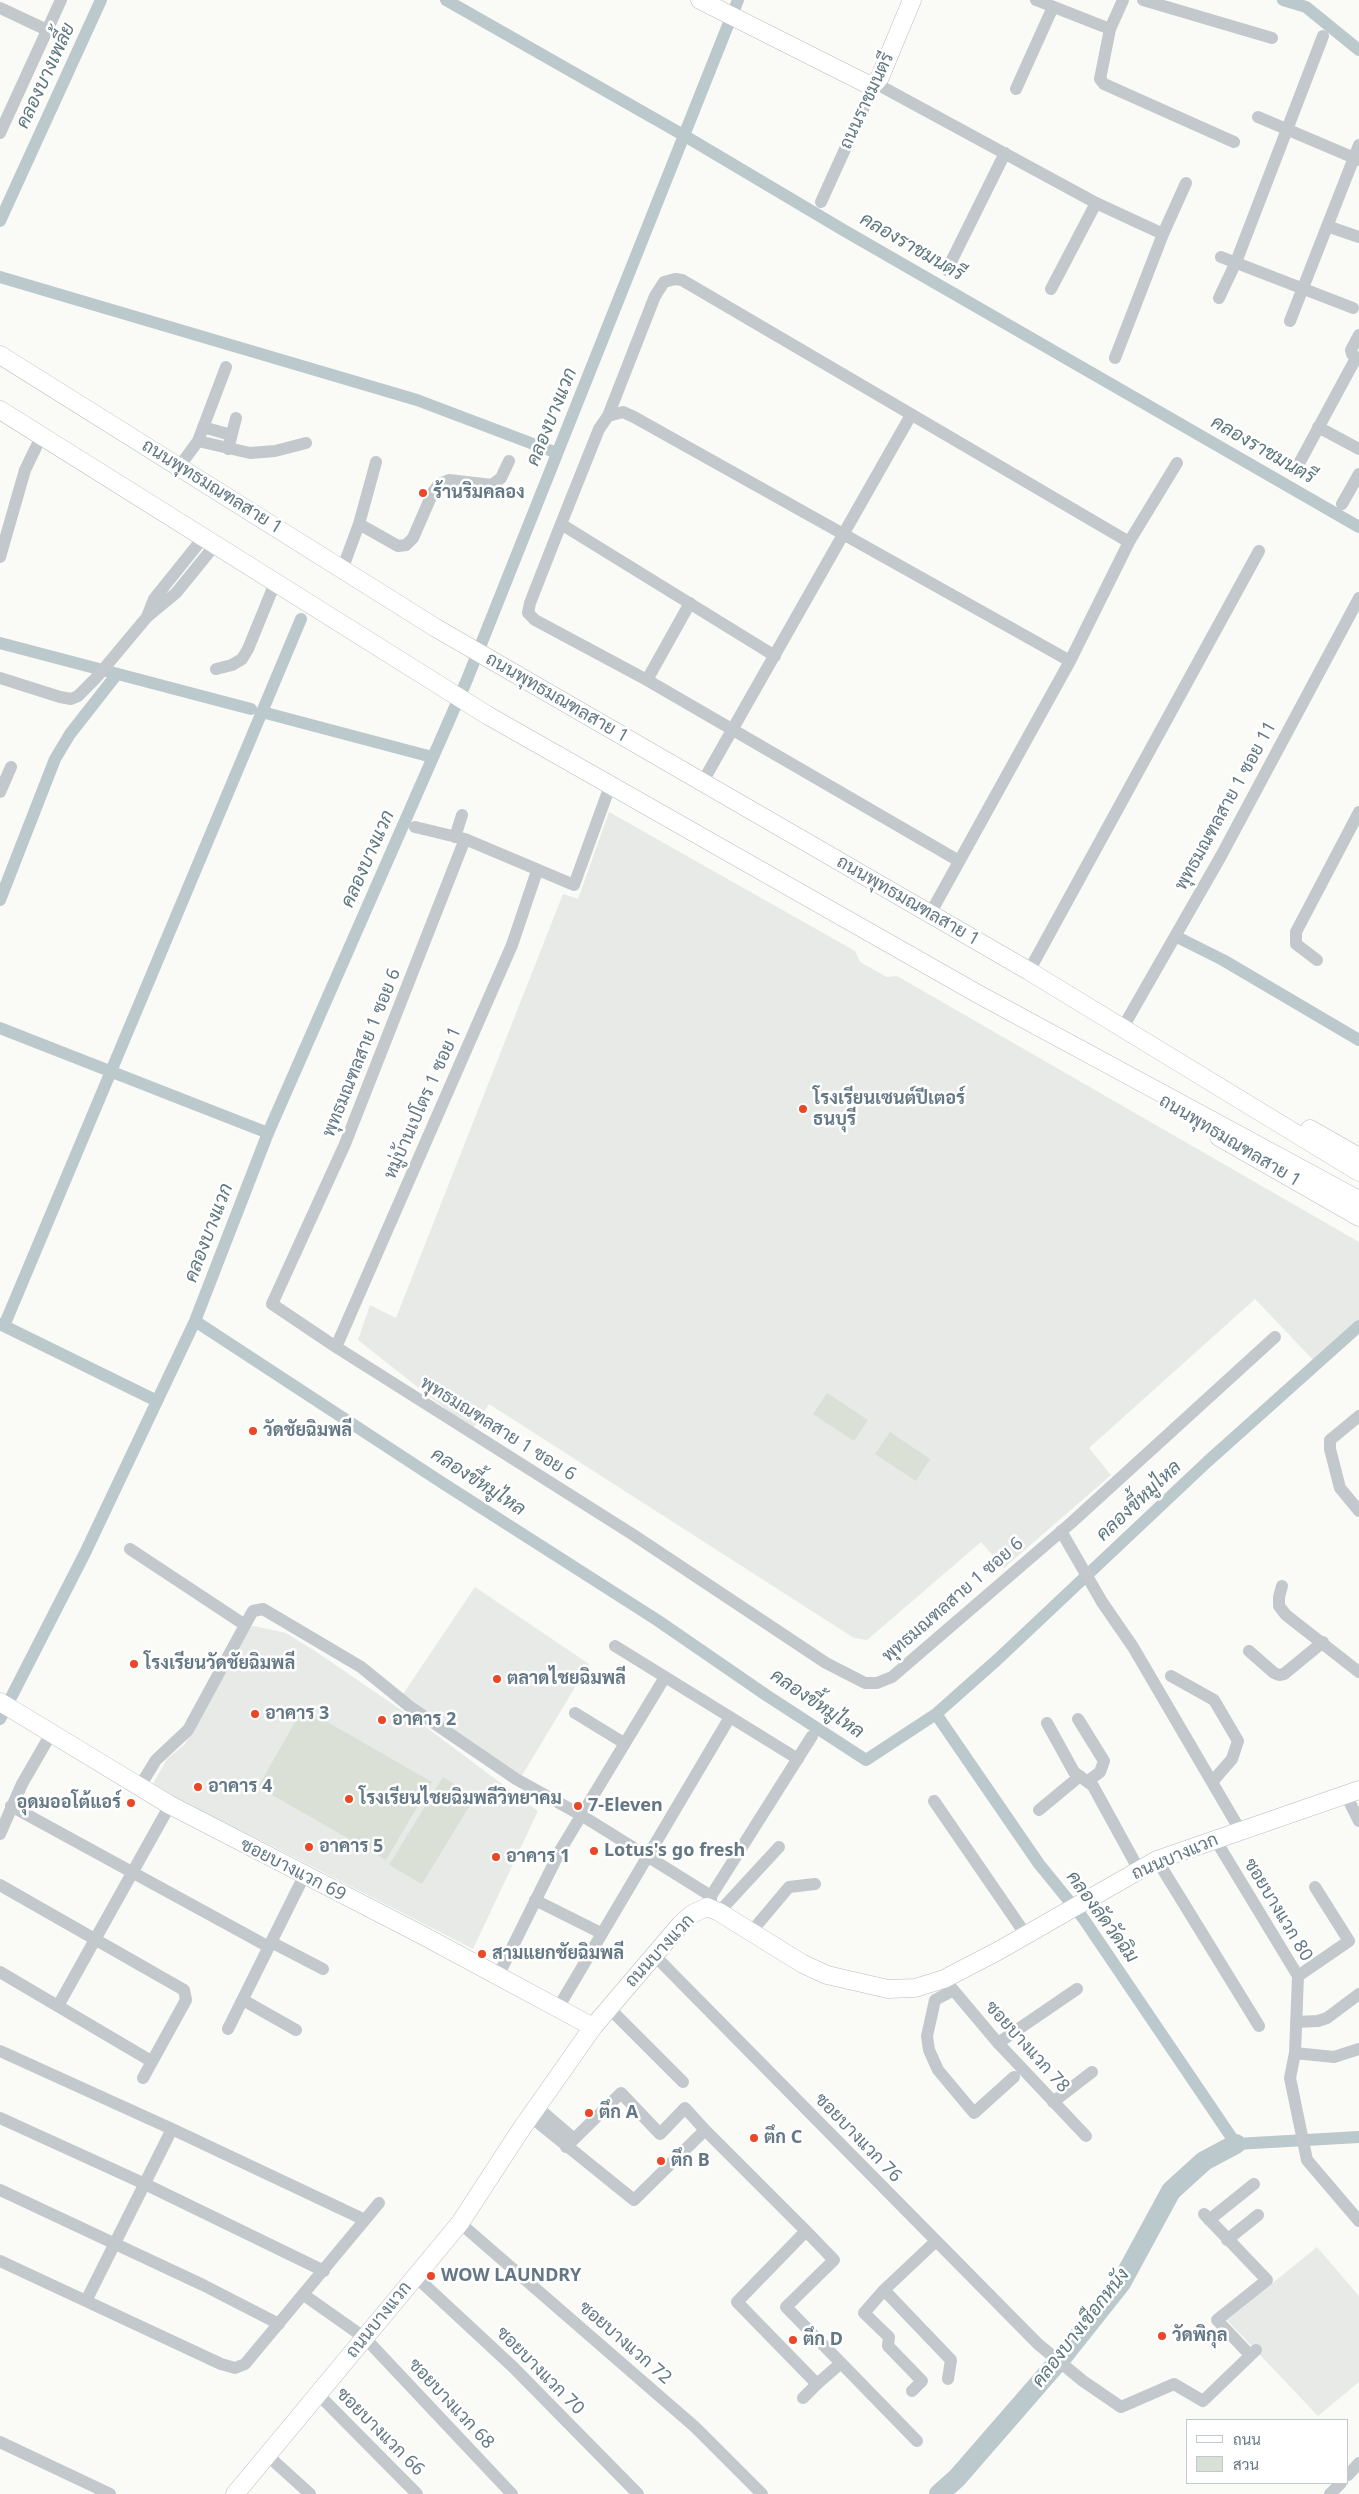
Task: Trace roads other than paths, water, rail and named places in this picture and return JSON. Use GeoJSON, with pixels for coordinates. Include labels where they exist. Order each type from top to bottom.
{"type":"FeatureCollection","features":[{"type":"Feature","properties":{"kind":"main road"},"geometry":{"type":"LineString","coordinates":[[700,0],[752,24],[867,84],[875,83]]}},
{"type":"Feature","properties":{"kind":"main road","name":"ถนนราชมนตรี"},"geometry":{"type":"LineString","coordinates":[[875,83],[912,0]]}},
{"type":"Feature","properties":{"kind":"main road","name":"ถนนพุทธมณฑลสาย 1"},"geometry":{"type":"LineString","coordinates":[[0,355],[436,628],[1029,971],[1359,1172]]}},
{"type":"Feature","properties":{"kind":"main road","name":"ถนนพุทธมณฑลสาย 1"},"geometry":{"type":"LineString","coordinates":[[0,410],[487,715],[872,934],[1103,1062],[1359,1200]]}},
{"type":"Feature","properties":{"kind":"main road","name":"ถนนพุทธมณฑลสาย 1"},"geometry":{"type":"LineString","coordinates":[[1122,1029],[1209,1070],[1359,1157]]}},
{"type":"Feature","properties":{"kind":"main road","name":"ถนนพุทธมณฑลสาย 1"},"geometry":{"type":"LineString","coordinates":[[1103,1062],[1184,1116],[1359,1217]]}},
{"type":"Feature","properties":{"kind":"main road","name":"ซอยบางแวก 69"},"geometry":{"type":"LineString","coordinates":[[0,1702],[170,1805],[304,1876],[422,1935],[593,2027]]}},
{"type":"Feature","properties":{"kind":"main road","name":"ถนนบางแวก"},"geometry":{"type":"LineString","coordinates":[[235,2494],[266,2454],[460,2223],[534,2111],[593,2027],[680,1924],[692,1914],[700,1909],[714,1905],[751,1932],[803,1964],[843,1980],[881,1988],[902,1989],[930,1984],[948,1985],[1026,1935],[1157,1860],[1353,1792]]}},
{"type":"Feature","properties":{"kind":"street"},"geometry":{"type":"LineString","coordinates":[[0,133],[61,0]]}},
{"type":"Feature","properties":{"kind":"street"},"geometry":{"type":"LineString","coordinates":[[1036,0],[1110,30]]}},
{"type":"Feature","properties":{"kind":"street"},"geometry":{"type":"LineString","coordinates":[[1123,0],[1110,30],[1100,79],[1104,84],[1234,142]]}},
{"type":"Feature","properties":{"kind":"street"},"geometry":{"type":"LineString","coordinates":[[1143,0],[1272,38]]}},
{"type":"Feature","properties":{"kind":"street"},"geometry":{"type":"LineString","coordinates":[[1016,89],[1053,7]]}},
{"type":"Feature","properties":{"kind":"street"},"geometry":{"type":"LineString","coordinates":[[0,8],[47,30]]}},
{"type":"Feature","properties":{"kind":"street"},"geometry":{"type":"LineString","coordinates":[[1219,298],[1236,262],[1288,132],[1323,36]]}},
{"type":"Feature","properties":{"kind":"street"},"geometry":{"type":"LineString","coordinates":[[875,83],[1096,202],[1163,234]]}},
{"type":"Feature","properties":{"kind":"street","name":"ถนนราชมนตรี"},"geometry":{"type":"LineString","coordinates":[[821,202],[875,83]]}},
{"type":"Feature","properties":{"kind":"street"},"geometry":{"type":"LineString","coordinates":[[1258,117],[1288,132],[1356,160]]}},
{"type":"Feature","properties":{"kind":"street"},"geometry":{"type":"LineString","coordinates":[[1290,321],[1327,226],[1356,160],[1359,145]]}},
{"type":"Feature","properties":{"kind":"street"},"geometry":{"type":"LineString","coordinates":[[947,270],[1005,153]]}},
{"type":"Feature","properties":{"kind":"street"},"geometry":{"type":"LineString","coordinates":[[1115,358],[1163,234],[1186,183]]}},
{"type":"Feature","properties":{"kind":"street"},"geometry":{"type":"LineString","coordinates":[[1051,289],[1096,202]]}},
{"type":"Feature","properties":{"kind":"street"},"geometry":{"type":"LineString","coordinates":[[1327,226],[1359,237]]}},
{"type":"Feature","properties":{"kind":"street"},"geometry":{"type":"LineString","coordinates":[[1221,257],[1353,308]]}},
{"type":"Feature","properties":{"kind":"street"},"geometry":{"type":"LineString","coordinates":[[959,861],[647,680],[535,620],[528,614],[530,603],[561,524],[599,429],[608,416],[655,296],[664,282],[675,279],[682,280],[1129,542]]}},
{"type":"Feature","properties":{"kind":"street"},"geometry":{"type":"LineString","coordinates":[[1295,472],[1318,427],[1358,359],[1352,354],[1351,350],[1359,335]]}},
{"type":"Feature","properties":{"kind":"street"},"geometry":{"type":"LineString","coordinates":[[179,467],[198,441],[226,367]]}},
{"type":"Feature","properties":{"kind":"street"},"geometry":{"type":"LineString","coordinates":[[608,416],[623,412],[634,417],[1070,661]]}},
{"type":"Feature","properties":{"kind":"street"},"geometry":{"type":"LineString","coordinates":[[702,783],[734,730],[911,415]]}},
{"type":"Feature","properties":{"kind":"street"},"geometry":{"type":"LineString","coordinates":[[228,449],[236,418]]}},
{"type":"Feature","properties":{"kind":"street"},"geometry":{"type":"LineString","coordinates":[[203,427],[231,435]]}},
{"type":"Feature","properties":{"kind":"street"},"geometry":{"type":"LineString","coordinates":[[1318,427],[1359,449]]}},
{"type":"Feature","properties":{"kind":"street"},"geometry":{"type":"LineString","coordinates":[[0,557],[5,519],[41,436]]}},
{"type":"Feature","properties":{"kind":"street"},"geometry":{"type":"LineString","coordinates":[[198,441],[228,449],[262,453],[306,443]]}},
{"type":"Feature","properties":{"kind":"street"},"geometry":{"type":"LineString","coordinates":[[359,524],[398,546],[406,545],[413,538],[433,492],[439,484],[449,480],[492,485],[500,478],[509,461]]}},
{"type":"Feature","properties":{"kind":"street"},"geometry":{"type":"LineString","coordinates":[[342,570],[359,524],[376,462]]}},
{"type":"Feature","properties":{"kind":"street"},"geometry":{"type":"LineString","coordinates":[[930,914],[1070,661],[1129,542],[1177,462]]}},
{"type":"Feature","properties":{"kind":"street"},"geometry":{"type":"LineString","coordinates":[[1342,504],[1359,474]]}},
{"type":"Feature","properties":{"kind":"street"},"geometry":{"type":"LineString","coordinates":[[561,524],[775,656]]}},
{"type":"Feature","properties":{"kind":"street"},"geometry":{"type":"LineString","coordinates":[[0,678],[71,699],[82,693],[148,616],[176,593],[209,542]]}},
{"type":"Feature","properties":{"kind":"street"},"geometry":{"type":"LineString","coordinates":[[1029,971],[1259,551]]}},
{"type":"Feature","properties":{"kind":"street"},"geometry":{"type":"LineString","coordinates":[[216,669],[232,665],[242,659],[248,649],[275,583]]}},
{"type":"Feature","properties":{"kind":"street","name":"พุทธมณฑลสาย 1 ซอย 11"},"geometry":{"type":"LineString","coordinates":[[1122,1029],[1221,856],[1359,598]]}},
{"type":"Feature","properties":{"kind":"street"},"geometry":{"type":"LineString","coordinates":[[647,680],[690,603]]}},
{"type":"Feature","properties":{"kind":"street"},"geometry":{"type":"LineString","coordinates":[[0,792],[11,767]]}},
{"type":"Feature","properties":{"kind":"street"},"geometry":{"type":"LineString","coordinates":[[415,827],[460,838],[574,885],[610,786]]}},
{"type":"Feature","properties":{"kind":"street"},"geometry":{"type":"LineString","coordinates":[[1317,960],[1296,944],[1296,932],[1359,812]]}},
{"type":"Feature","properties":{"kind":"street"},"geometry":{"type":"LineString","coordinates":[[460,838],[462,815]]}},
{"type":"Feature","properties":{"kind":"street","name":"พุทธมณฑลสาย 1 ซอย 6"},"geometry":{"type":"LineString","coordinates":[[460,838],[345,1144],[272,1304],[336,1347],[632,1534],[826,1663],[865,1683],[877,1682],[892,1677],[1061,1531],[1275,1337]]}},
{"type":"Feature","properties":{"kind":"street","name":"หมู่บ้านเปโตร 1 ซอย 1"},"geometry":{"type":"LineString","coordinates":[[336,1347],[512,945],[537,871]]}},
{"type":"Feature","properties":{"kind":"street"},"geometry":{"type":"LineString","coordinates":[[1359,1416],[1330,1440],[1330,1449],[1340,1488],[1359,1512]]}},
{"type":"Feature","properties":{"kind":"street"},"geometry":{"type":"LineString","coordinates":[[1061,1531],[1102,1602],[1133,1647],[1240,1830]]}},
{"type":"Feature","properties":{"kind":"street"},"geometry":{"type":"LineString","coordinates":[[130,1549],[245,1625]]}},
{"type":"Feature","properties":{"kind":"street"},"geometry":{"type":"LineString","coordinates":[[1282,1586],[1279,1606],[1286,1615],[1359,1672]]}},
{"type":"Feature","properties":{"kind":"street"},"geometry":{"type":"LineString","coordinates":[[140,1786],[162,1754],[180,1740],[188,1730],[253,1611],[258,1609],[274,1614],[361,1667],[410,1706],[516,1779],[580,1815],[646,1856],[714,1905]]}},
{"type":"Feature","properties":{"kind":"street"},"geometry":{"type":"LineString","coordinates":[[1248,1651],[1279,1675],[1284,1674],[1323,1642]]}},
{"type":"Feature","properties":{"kind":"street"},"geometry":{"type":"LineString","coordinates":[[615,1646],[798,1759]]}},
{"type":"Feature","properties":{"kind":"street"},"geometry":{"type":"LineString","coordinates":[[1171,1676],[1214,1700],[1238,1741],[1232,1759],[1212,1782]]}},
{"type":"Feature","properties":{"kind":"street"},"geometry":{"type":"LineString","coordinates":[[498,1976],[535,1900],[580,1815],[665,1677]]}},
{"type":"Feature","properties":{"kind":"street"},"geometry":{"type":"LineString","coordinates":[[575,1713],[624,1743]]}},
{"type":"Feature","properties":{"kind":"street"},"geometry":{"type":"LineString","coordinates":[[558,2008],[646,1856],[730,1717]]}},
{"type":"Feature","properties":{"kind":"street"},"geometry":{"type":"LineString","coordinates":[[1039,1810],[1084,1779],[1100,1772],[1104,1761],[1078,1719]]}},
{"type":"Feature","properties":{"kind":"street"},"geometry":{"type":"LineString","coordinates":[[1047,1723],[1074,1772],[1094,1786],[1139,1870]]}},
{"type":"Feature","properties":{"kind":"street"},"geometry":{"type":"LineString","coordinates":[[0,1834],[22,1784],[52,1732]]}},
{"type":"Feature","properties":{"kind":"street"},"geometry":{"type":"LineString","coordinates":[[714,1905],[812,1736]]}},
{"type":"Feature","properties":{"kind":"street"},"geometry":{"type":"LineString","coordinates":[[1353,1792],[1359,1821]]}},
{"type":"Feature","properties":{"kind":"street"},"geometry":{"type":"LineString","coordinates":[[934,1801],[1026,1935]]}},
{"type":"Feature","properties":{"kind":"street"},"geometry":{"type":"LineString","coordinates":[[58,2006],[170,1805]]}},
{"type":"Feature","properties":{"kind":"street"},"geometry":{"type":"LineString","coordinates":[[11,1806],[131,1874],[323,1969]]}},
{"type":"Feature","properties":{"kind":"street","name":"ซอยบางแวก 80"},"geometry":{"type":"LineString","coordinates":[[1215,1840],[1298,1976],[1295,2053],[1290,2078],[1307,2160],[1359,2221]]}},
{"type":"Feature","properties":{"kind":"street"},"geometry":{"type":"LineString","coordinates":[[714,1905],[779,1847]]}},
{"type":"Feature","properties":{"kind":"street"},"geometry":{"type":"LineString","coordinates":[[1157,1860],[1259,2026]]}},
{"type":"Feature","properties":{"kind":"street"},"geometry":{"type":"LineString","coordinates":[[228,2029],[304,1876]]}},
{"type":"Feature","properties":{"kind":"street"},"geometry":{"type":"LineString","coordinates":[[751,1932],[790,1887],[815,1884]]}},
{"type":"Feature","properties":{"kind":"street"},"geometry":{"type":"LineString","coordinates":[[0,1885],[184,1990],[186,2000],[143,2078]]}},
{"type":"Feature","properties":{"kind":"street"},"geometry":{"type":"LineString","coordinates":[[1298,1976],[1349,1941],[1315,1887]]}},
{"type":"Feature","properties":{"kind":"street"},"geometry":{"type":"LineString","coordinates":[[535,1900],[601,1933]]}},
{"type":"Feature","properties":{"kind":"street","name":"ซอยบางแวก 76"},"geometry":{"type":"LineString","coordinates":[[654,1955],[935,2242],[1038,2344],[1082,2380],[1121,2407],[1174,2384],[1203,2401],[1253,2353],[1217,2320],[1267,2280],[1227,2240]]}},
{"type":"Feature","properties":{"kind":"street"},"geometry":{"type":"LineString","coordinates":[[0,1972],[152,2061]]}},
{"type":"Feature","properties":{"kind":"street"},"geometry":{"type":"LineString","coordinates":[[948,1985],[935,2000],[927,2036],[929,2050],[938,2070],[974,2114],[1014,2077]]}},
{"type":"Feature","properties":{"kind":"street","name":"ซอยบางแวก 78"},"geometry":{"type":"LineString","coordinates":[[948,1985],[998,2042],[1086,2136]]}},
{"type":"Feature","properties":{"kind":"street"},"geometry":{"type":"LineString","coordinates":[[998,2042],[1077,1989]]}},
{"type":"Feature","properties":{"kind":"street"},"geometry":{"type":"LineString","coordinates":[[1296,2022],[1318,2021],[1327,2018],[1359,1994]]}},
{"type":"Feature","properties":{"kind":"street"},"geometry":{"type":"LineString","coordinates":[[243,2000],[296,2030]]}},
{"type":"Feature","properties":{"kind":"street"},"geometry":{"type":"LineString","coordinates":[[609,2008],[683,2082]]}},
{"type":"Feature","properties":{"kind":"street"},"geometry":{"type":"LineString","coordinates":[[1295,2053],[1334,2057],[1359,2049]]}},
{"type":"Feature","properties":{"kind":"street"},"geometry":{"type":"LineString","coordinates":[[0,2051],[365,2220]]}},
{"type":"Feature","properties":{"kind":"street"},"geometry":{"type":"LineString","coordinates":[[1053,2102],[1092,2072]]}},
{"type":"Feature","properties":{"kind":"street"},"geometry":{"type":"LineString","coordinates":[[570,2142],[621,2093],[660,2134],[685,2108],[834,2260],[786,2307],[917,2441]]}},
{"type":"Feature","properties":{"kind":"street"},"geometry":{"type":"LineString","coordinates":[[534,2111],[570,2142],[576,2151],[634,2200],[705,2130]]}},
{"type":"Feature","properties":{"kind":"street"},"geometry":{"type":"LineString","coordinates":[[0,2118],[145,2184],[324,2271]]}},
{"type":"Feature","properties":{"kind":"street"},"geometry":{"type":"LineString","coordinates":[[86,2301],[172,2129]]}},
{"type":"Feature","properties":{"kind":"street"},"geometry":{"type":"LineString","coordinates":[[1254,2184],[1206,2217],[1227,2240],[1258,2215]]}},
{"type":"Feature","properties":{"kind":"street"},"geometry":{"type":"LineString","coordinates":[[0,2190],[115,2243],[279,2324]]}},
{"type":"Feature","properties":{"kind":"street"},"geometry":{"type":"LineString","coordinates":[[0,2261],[221,2364],[235,2368],[245,2364],[379,2203]]}},
{"type":"Feature","properties":{"kind":"street","name":"ซอยบางแวก 72"},"geometry":{"type":"LineString","coordinates":[[460,2223],[695,2427],[762,2494]]}},
{"type":"Feature","properties":{"kind":"street"},"geometry":{"type":"LineString","coordinates":[[806,2231],[736,2302],[810,2391],[841,2363]]}},
{"type":"Feature","properties":{"kind":"street"},"geometry":{"type":"LineString","coordinates":[[912,2391],[922,2381],[888,2346],[889,2337],[864,2313],[884,2290],[935,2242]]}},
{"type":"Feature","properties":{"kind":"street","name":"ซอยบางแวก 70"},"geometry":{"type":"LineString","coordinates":[[415,2276],[513,2367],[638,2494]]}},
{"type":"Feature","properties":{"kind":"street"},"geometry":{"type":"LineString","coordinates":[[884,2290],[951,2360],[948,2379]]}},
{"type":"Feature","properties":{"kind":"street","name":"ซอยบางแวก 68"},"geometry":{"type":"LineString","coordinates":[[304,2294],[365,2338],[512,2494]]}},
{"type":"Feature","properties":{"kind":"street","name":"ซอยบางแวก 66"},"geometry":{"type":"LineString","coordinates":[[318,2394],[417,2494]]}},
{"type":"Feature","properties":{"kind":"street"},"geometry":{"type":"LineString","coordinates":[[0,2442],[110,2494]]}},
{"type":"Feature","properties":{"kind":"street"},"geometry":{"type":"LineString","coordinates":[[266,2454],[308,2493]]}},
{"type":"Feature","properties":{"kind":"street"},"geometry":{"type":"LineString","coordinates":[[1349,2474],[1359,2463]]}},
{"type":"Feature","properties":{"kind":"street"},"geometry":{"type":"LineString","coordinates":[[1330,2494],[1340,2484]]}},
{"type":"Feature","properties":{"kind":"waterway","name":"คลองบางเพลี้ย"},"geometry":{"type":"LineString","coordinates":[[0,221],[101,0]]}},
{"type":"Feature","properties":{"kind":"waterway","name":"คลองราชมนตรี"},"geometry":{"type":"LineString","coordinates":[[446,0],[685,136],[845,231],[1359,527]]}},
{"type":"Feature","properties":{"kind":"waterway","name":"คลองบางแวก"},"geometry":{"type":"LineString","coordinates":[[0,1719],[85,1553],[195,1321],[268,1133],[466,682],[738,0]]}},
{"type":"Feature","properties":{"kind":"waterway"},"geometry":{"type":"LineString","coordinates":[[1283,0],[1306,7],[1359,50]]}},
{"type":"Feature","properties":{"kind":"waterway"},"geometry":{"type":"LineString","coordinates":[[0,277],[417,400],[557,453]]}},
{"type":"Feature","properties":{"kind":"waterway"},"geometry":{"type":"LineString","coordinates":[[4,1326],[301,619]]}},
{"type":"Feature","properties":{"kind":"waterway"},"geometry":{"type":"LineString","coordinates":[[0,643],[251,709]]}},
{"type":"Feature","properties":{"kind":"waterway"},"geometry":{"type":"LineString","coordinates":[[0,900],[55,759],[70,734],[117,674]]}},
{"type":"Feature","properties":{"kind":"waterway"},"geometry":{"type":"LineString","coordinates":[[262,712],[432,757]]}},
{"type":"Feature","properties":{"kind":"waterway"},"geometry":{"type":"LineString","coordinates":[[1181,939],[1223,960],[1359,1040]]}},
{"type":"Feature","properties":{"kind":"waterway"},"geometry":{"type":"LineString","coordinates":[[0,1028],[268,1133]]}},
{"type":"Feature","properties":{"kind":"waterway","name":"คลองขี้หมูไหล"},"geometry":{"type":"LineString","coordinates":[[195,1321],[441,1482],[657,1620],[766,1695],[866,1760],[936,1714],[998,1659],[1207,1462],[1359,1326]]}},
{"type":"Feature","properties":{"kind":"waterway"},"geometry":{"type":"LineString","coordinates":[[0,1324],[157,1401]]}},
{"type":"Feature","properties":{"kind":"waterway","name":"คลองลัดวัดฉิม"},"geometry":{"type":"LineString","coordinates":[[936,1714],[1039,1864],[1083,1918],[1236,2144],[1359,2137]]}},
{"type":"Feature","properties":{"kind":"waterway","name":"คลองบางเชือกหนัง"},"geometry":{"type":"LineString","coordinates":[[939,2494],[957,2478],[1063,2356],[1121,2283],[1171,2191],[1204,2161],[1236,2144]]}},
{"type":"Feature","properties":{"kind":"place","name":"ร้านริมคลอง"},"geometry":{"type":"Point","coordinates":[423,493]}},
{"type":"Feature","properties":{"kind":"place","name":"โรงเรียนเซนต์ปีเตอร์ ธนบุรี"},"geometry":{"type":"Point","coordinates":[803,1109]}},
{"type":"Feature","properties":{"kind":"place","name":"วัดชัยฉิมพลี"},"geometry":{"type":"Point","coordinates":[253,1431]}},
{"type":"Feature","properties":{"kind":"place","name":"โรงเรียนวัดชัยฉิมพลี"},"geometry":{"type":"Point","coordinates":[134,1664]}},
{"type":"Feature","properties":{"kind":"place","name":"ตลาดไชยฉิมพลี"},"geometry":{"type":"Point","coordinates":[497,1679]}},
{"type":"Feature","properties":{"kind":"place","name":"อาคาร 3"},"geometry":{"type":"Point","coordinates":[255,1714]}},
{"type":"Feature","properties":{"kind":"place","name":"อาคาร 2"},"geometry":{"type":"Point","coordinates":[382,1720]}},
{"type":"Feature","properties":{"kind":"place","name":"อาคาร 4"},"geometry":{"type":"Point","coordinates":[198,1787]}},
{"type":"Feature","properties":{"kind":"place","name":"โรงเรียนไชยฉิมพลีวิทยาคม"},"geometry":{"type":"Point","coordinates":[349,1799]}},
{"type":"Feature","properties":{"kind":"place","name":"อุดมออโต้แอร์"},"geometry":{"type":"Point","coordinates":[131,1803]}},
{"type":"Feature","properties":{"kind":"place","name":"7-Eleven"},"geometry":{"type":"Point","coordinates":[578,1806]}},
{"type":"Feature","properties":{"kind":"place","name":"อาคาร 5"},"geometry":{"type":"Point","coordinates":[309,1847]}},
{"type":"Feature","properties":{"kind":"place","name":"Lotus's go fresh"},"geometry":{"type":"Point","coordinates":[594,1851]}},
{"type":"Feature","properties":{"kind":"place","name":"อาคาร 1"},"geometry":{"type":"Point","coordinates":[496,1857]}},
{"type":"Feature","properties":{"kind":"place","name":"สามแยกชัยฉิมพลี"},"geometry":{"type":"Point","coordinates":[482,1954]}},
{"type":"Feature","properties":{"kind":"place","name":"ตึก A"},"geometry":{"type":"Point","coordinates":[589,2113]}},
{"type":"Feature","properties":{"kind":"place","name":"ตึก C"},"geometry":{"type":"Point","coordinates":[754,2138]}},
{"type":"Feature","properties":{"kind":"place","name":"ตึก B"},"geometry":{"type":"Point","coordinates":[661,2161]}},
{"type":"Feature","properties":{"kind":"place","name":"WOW LAUNDRY"},"geometry":{"type":"Point","coordinates":[431,2276]}},
{"type":"Feature","properties":{"kind":"place","name":"วัดพิกุล"},"geometry":{"type":"Point","coordinates":[1162,2336]}},
{"type":"Feature","properties":{"kind":"place","name":"ตึก D"},"geometry":{"type":"Point","coordinates":[793,2340]}}]}
